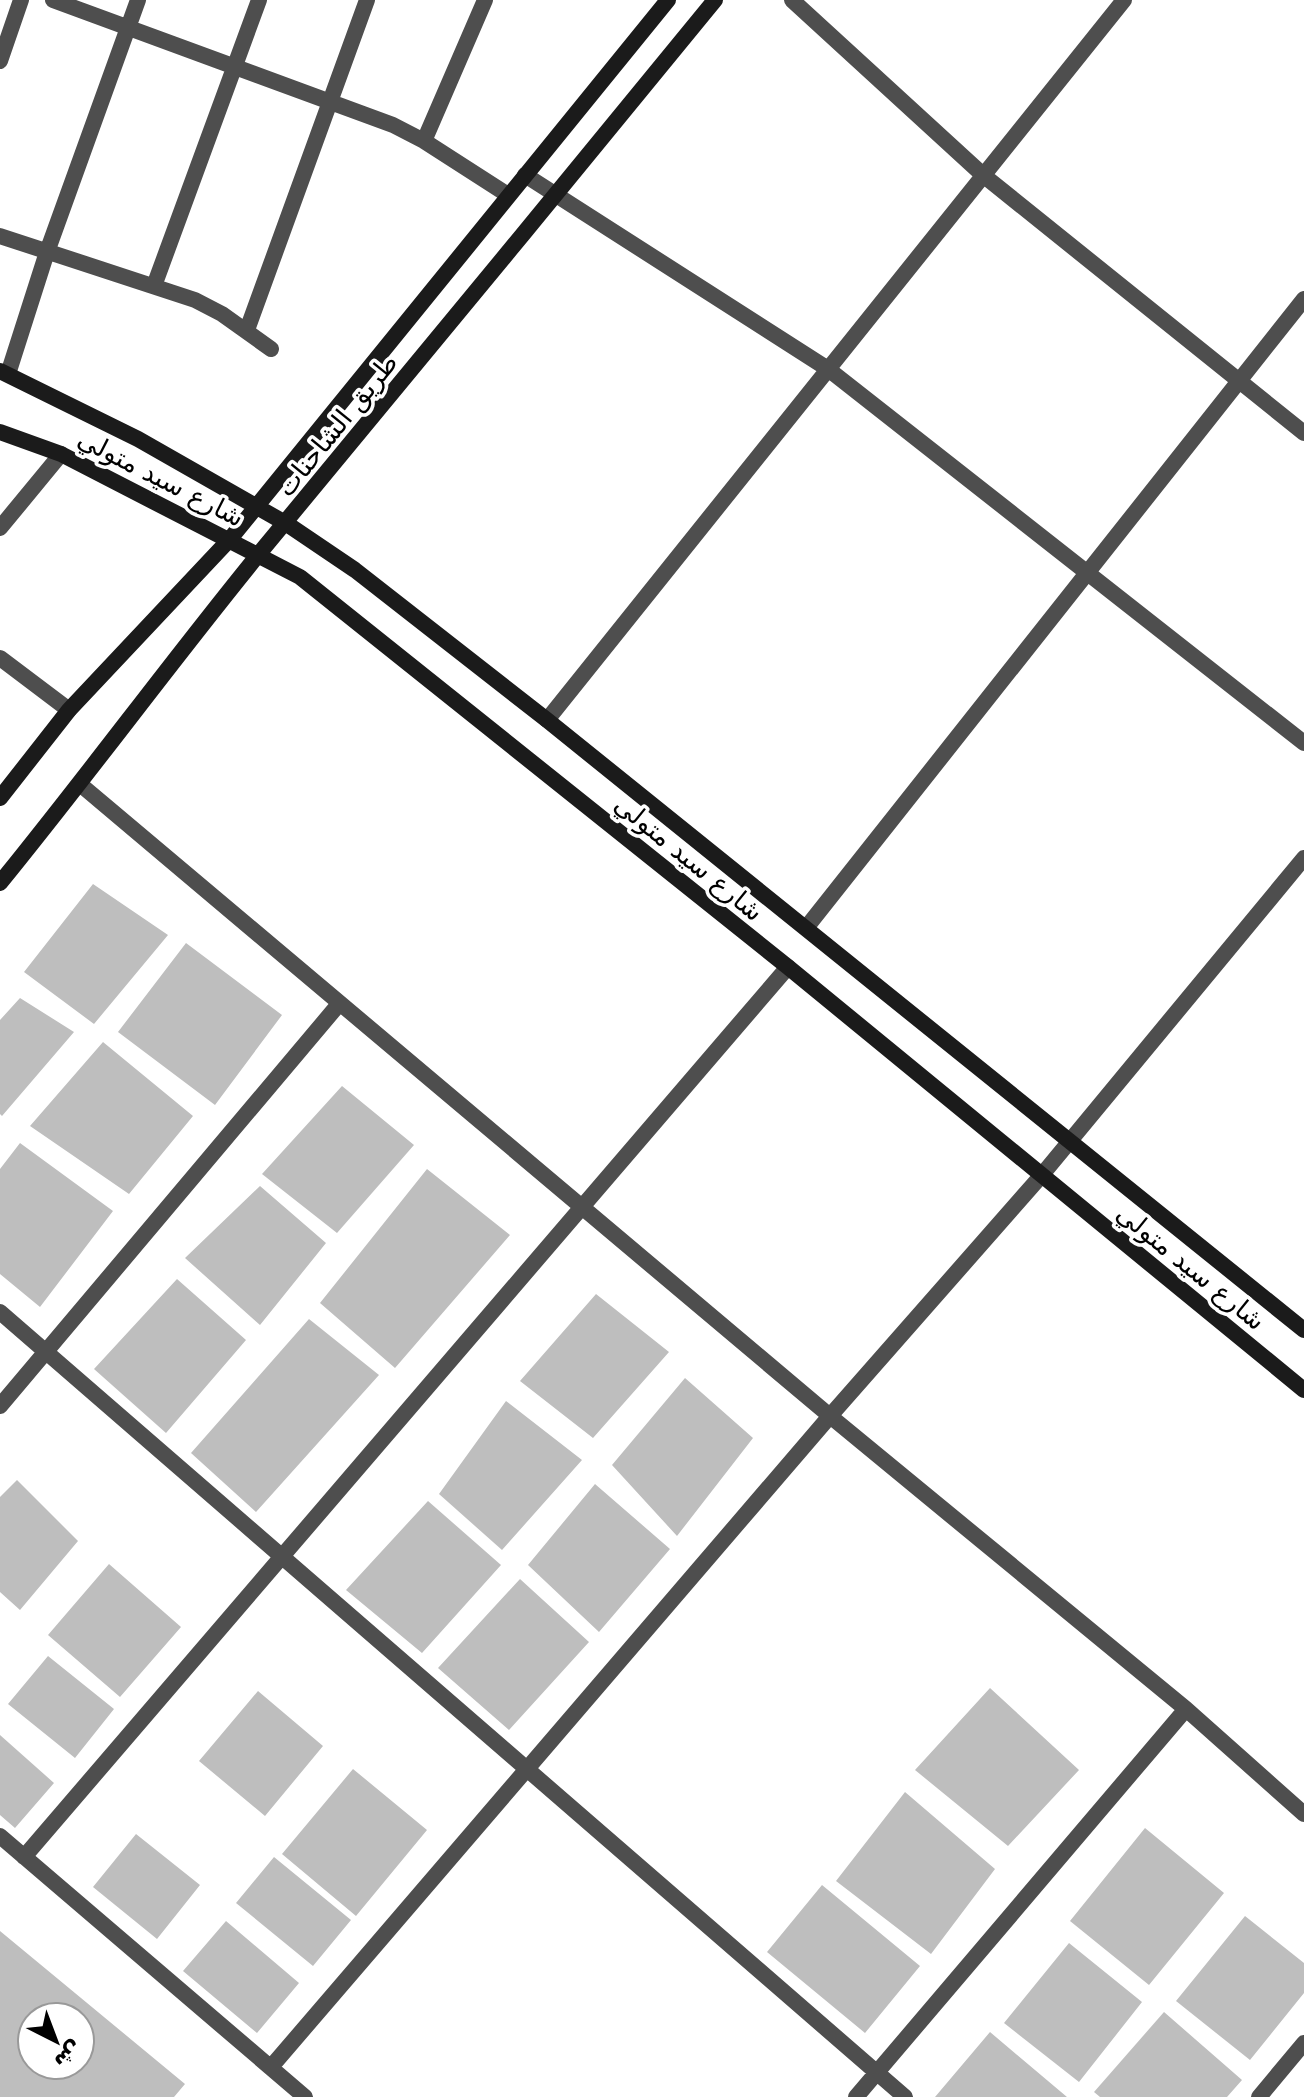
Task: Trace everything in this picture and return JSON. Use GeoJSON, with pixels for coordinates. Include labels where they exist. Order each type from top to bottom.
{"type":"FeatureCollection","features":[{"type":"Feature","properties":{"kind":"street"},"geometry":{"type":"LineString","coordinates":[[0,61],[21,0]]}},
{"type":"Feature","properties":{"kind":"street"},"geometry":{"type":"LineString","coordinates":[[53,0],[393,125],[424,141],[508,195]]}},
{"type":"Feature","properties":{"kind":"street"},"geometry":{"type":"LineString","coordinates":[[4,372],[138,0]]}},
{"type":"Feature","properties":{"kind":"street"},"geometry":{"type":"LineString","coordinates":[[154,286],[259,0]]}},
{"type":"Feature","properties":{"kind":"street"},"geometry":{"type":"LineString","coordinates":[[247,330],[367,0]]}},
{"type":"Feature","properties":{"kind":"street"},"geometry":{"type":"LineString","coordinates":[[424,141],[485,0]]}},
{"type":"Feature","properties":{"kind":"street","name":"طريق الشاحنات"},"geometry":{"type":"LineString","coordinates":[[0,798],[69,710],[257,507],[668,0]]}},
{"type":"Feature","properties":{"kind":"street","name":"طريق الشاحنات"},"geometry":{"type":"LineString","coordinates":[[0,883],[81,785],[259,554],[557,196],[715,0]]}},
{"type":"Feature","properties":{"kind":"street"},"geometry":{"type":"LineString","coordinates":[[792,0],[983,175],[1304,433]]}},
{"type":"Feature","properties":{"kind":"street"},"geometry":{"type":"LineString","coordinates":[[547,720],[1124,0]]}},
{"type":"Feature","properties":{"kind":"street"},"geometry":{"type":"LineString","coordinates":[[525,175],[828,369],[1304,743]]}},
{"type":"Feature","properties":{"kind":"street"},"geometry":{"type":"LineString","coordinates":[[0,236],[195,300],[247,330],[271,349]]}},
{"type":"Feature","properties":{"kind":"street"},"geometry":{"type":"LineString","coordinates":[[806,928],[1304,299]]}},
{"type":"Feature","properties":{"kind":"street","name":"شارع سيد متولي"},"geometry":{"type":"LineString","coordinates":[[4,372],[138,439],[287,524],[355,570],[547,720],[1304,1330]]}},
{"type":"Feature","properties":{"kind":"street","name":"شارع سيد متولي"},"geometry":{"type":"LineString","coordinates":[[0,432],[61,454],[300,577],[788,967],[1304,1390]]}},
{"type":"Feature","properties":{"kind":"street"},"geometry":{"type":"LineString","coordinates":[[0,528],[61,454]]}},
{"type":"Feature","properties":{"kind":"street"},"geometry":{"type":"LineString","coordinates":[[0,658],[69,710]]}},
{"type":"Feature","properties":{"kind":"street"},"geometry":{"type":"LineString","coordinates":[[81,785],[830,1416],[1186,1709],[1304,1814]]}},
{"type":"Feature","properties":{"kind":"street"},"geometry":{"type":"LineString","coordinates":[[271,2067],[830,1416],[1041,1176],[1304,858]]}},
{"type":"Feature","properties":{"kind":"street"},"geometry":{"type":"LineString","coordinates":[[24,1857],[788,967]]}},
{"type":"Feature","properties":{"kind":"street"},"geometry":{"type":"LineString","coordinates":[[0,1406],[339,1004]]}},
{"type":"Feature","properties":{"kind":"street"},"geometry":{"type":"LineString","coordinates":[[0,1312],[905,2097]]}},
{"type":"Feature","properties":{"kind":"street"},"geometry":{"type":"LineString","coordinates":[[856,2097],[1186,1709]]}},
{"type":"Feature","properties":{"kind":"street"},"geometry":{"type":"LineString","coordinates":[[0,1836],[305,2097]]}},
{"type":"Feature","properties":{"kind":"street"},"geometry":{"type":"LineString","coordinates":[[1259,2097],[1304,2043]]}},
{"type":"Feature","properties":{"kind":"building"},"geometry":{"type":"Polygon","coordinates":[[[93,884],[168,935],[94,1024],[24,972],[93,884]]]}},
{"type":"Feature","properties":{"kind":"building"},"geometry":{"type":"Polygon","coordinates":[[[186,943],[282,1015],[215,1105],[118,1032],[186,943]]]}},
{"type":"Feature","properties":{"kind":"building"},"geometry":{"type":"Polygon","coordinates":[[[20,998],[74,1032],[2,1116],[0,1020],[20,998]]]}},
{"type":"Feature","properties":{"kind":"building"},"geometry":{"type":"Polygon","coordinates":[[[103,1042],[193,1116],[129,1194],[30,1126],[103,1042]]]}},
{"type":"Feature","properties":{"kind":"building"},"geometry":{"type":"Polygon","coordinates":[[[342,1086],[414,1145],[337,1233],[262,1174],[342,1086]]]}},
{"type":"Feature","properties":{"kind":"building"},"geometry":{"type":"Polygon","coordinates":[[[20,1143],[113,1211],[40,1307],[0,1274],[0,1169],[20,1143]]]}},
{"type":"Feature","properties":{"kind":"building"},"geometry":{"type":"Polygon","coordinates":[[[427,1169],[510,1235],[395,1368],[320,1303],[427,1169]]]}},
{"type":"Feature","properties":{"kind":"building"},"geometry":{"type":"Polygon","coordinates":[[[260,1186],[326,1243],[260,1325],[185,1258],[260,1186]]]}},
{"type":"Feature","properties":{"kind":"building"},"geometry":{"type":"Polygon","coordinates":[[[177,1279],[246,1340],[166,1433],[94,1369],[177,1279]]]}},
{"type":"Feature","properties":{"kind":"building"},"geometry":{"type":"Polygon","coordinates":[[[596,1294],[669,1352],[593,1438],[520,1381],[596,1294]]]}},
{"type":"Feature","properties":{"kind":"building"},"geometry":{"type":"Polygon","coordinates":[[[309,1319],[379,1375],[256,1512],[191,1453],[309,1319]]]}},
{"type":"Feature","properties":{"kind":"building"},"geometry":{"type":"Polygon","coordinates":[[[685,1378],[753,1438],[677,1536],[612,1465],[685,1378]]]}},
{"type":"Feature","properties":{"kind":"building"},"geometry":{"type":"Polygon","coordinates":[[[506,1401],[582,1460],[502,1550],[439,1494],[506,1401]]]}},
{"type":"Feature","properties":{"kind":"building"},"geometry":{"type":"Polygon","coordinates":[[[17,1480],[78,1541],[20,1610],[0,1592],[0,1497],[17,1480]]]}},
{"type":"Feature","properties":{"kind":"building"},"geometry":{"type":"Polygon","coordinates":[[[595,1484],[670,1549],[599,1632],[528,1565],[595,1484]]]}},
{"type":"Feature","properties":{"kind":"building"},"geometry":{"type":"Polygon","coordinates":[[[428,1501],[501,1565],[422,1653],[346,1590],[428,1501]]]}},
{"type":"Feature","properties":{"kind":"building"},"geometry":{"type":"Polygon","coordinates":[[[109,1564],[181,1627],[120,1697],[48,1635],[109,1564]]]}},
{"type":"Feature","properties":{"kind":"building"},"geometry":{"type":"Polygon","coordinates":[[[520,1579],[589,1642],[509,1730],[438,1668],[520,1579]]]}},
{"type":"Feature","properties":{"kind":"building"},"geometry":{"type":"Polygon","coordinates":[[[48,1656],[114,1709],[75,1758],[8,1704],[48,1656]]]}},
{"type":"Feature","properties":{"kind":"building"},"geometry":{"type":"Polygon","coordinates":[[[990,1688],[1079,1770],[1008,1846],[915,1770],[990,1688]]]}},
{"type":"Feature","properties":{"kind":"building"},"geometry":{"type":"Polygon","coordinates":[[[258,1691],[323,1746],[265,1816],[199,1761],[258,1691]]]}},
{"type":"Feature","properties":{"kind":"building"},"geometry":{"type":"Polygon","coordinates":[[[0,1735],[54,1783],[15,1828],[0,1815],[0,1735]]]}},
{"type":"Feature","properties":{"kind":"building"},"geometry":{"type":"Polygon","coordinates":[[[353,1769],[427,1830],[356,1916],[282,1854],[353,1769]]]}},
{"type":"Feature","properties":{"kind":"building"},"geometry":{"type":"Polygon","coordinates":[[[905,1792],[995,1869],[931,1954],[836,1881],[905,1792]]]}},
{"type":"Feature","properties":{"kind":"building"},"geometry":{"type":"Polygon","coordinates":[[[1145,1828],[1224,1893],[1149,1985],[1070,1921],[1145,1828]]]}},
{"type":"Feature","properties":{"kind":"building"},"geometry":{"type":"Polygon","coordinates":[[[136,1834],[200,1885],[157,1939],[93,1887],[136,1834]]]}},
{"type":"Feature","properties":{"kind":"building"},"geometry":{"type":"Polygon","coordinates":[[[274,1857],[351,1920],[313,1966],[236,1903],[274,1857]]]}},
{"type":"Feature","properties":{"kind":"building"},"geometry":{"type":"Polygon","coordinates":[[[822,1885],[920,1966],[865,2033],[767,1952],[822,1885]]]}},
{"type":"Feature","properties":{"kind":"building"},"geometry":{"type":"Polygon","coordinates":[[[1245,1916],[1304,1963],[1304,1993],[1250,2060],[1176,2001],[1245,1916]]]}},
{"type":"Feature","properties":{"kind":"building"},"geometry":{"type":"Polygon","coordinates":[[[226,1921],[299,1983],[257,2033],[183,1971],[226,1921]]]}},
{"type":"Feature","properties":{"kind":"building"},"geometry":{"type":"Polygon","coordinates":[[[0,1931],[85,2001],[16,2001],[16,2081],[96,2081],[96,2010],[185,2084],[174,2097],[0,2097],[0,1931]]]}},
{"type":"Feature","properties":{"kind":"building"},"geometry":{"type":"Polygon","coordinates":[[[1069,1943],[1142,2002],[1079,2082],[1004,2023],[1069,1943]]]}},
{"type":"Feature","properties":{"kind":"building"},"geometry":{"type":"Polygon","coordinates":[[[1164,2012],[1242,2080],[1227,2097],[1100,2097],[1094,2092],[1164,2012]]]}},
{"type":"Feature","properties":{"kind":"building"},"geometry":{"type":"Polygon","coordinates":[[[990,2032],[1067,2097],[935,2097],[990,2032]]]}}]}
